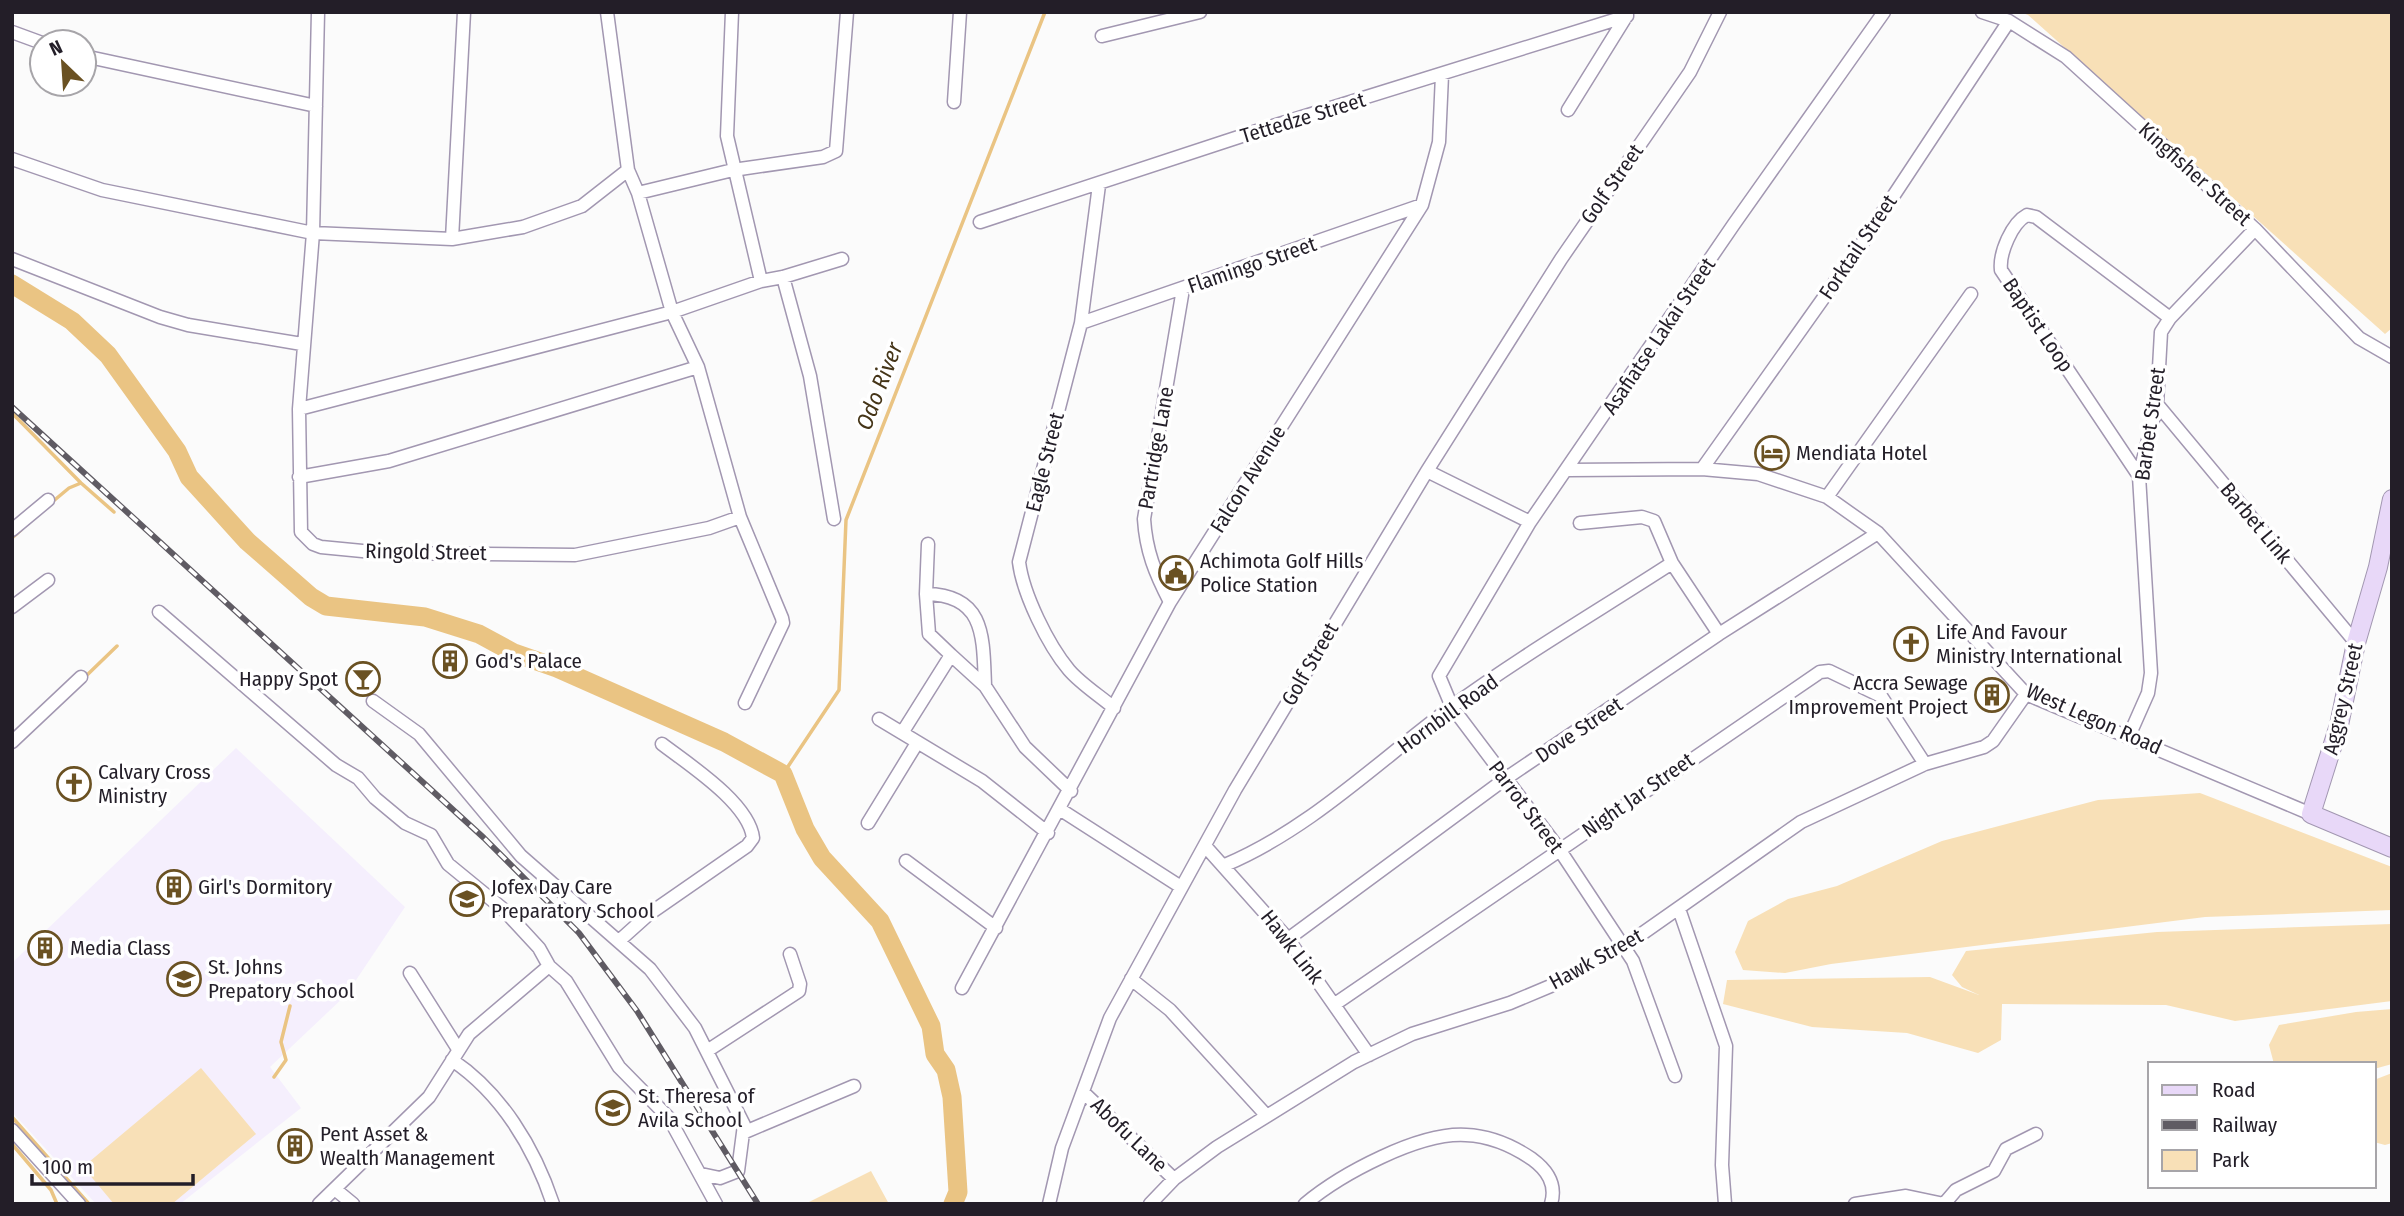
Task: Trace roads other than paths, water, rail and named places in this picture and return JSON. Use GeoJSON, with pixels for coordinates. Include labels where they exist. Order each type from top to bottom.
{"type":"FeatureCollection","features":[{"type":"Feature","properties":{"kind":"main road","name":"Aggrey Street"},"geometry":{"type":"LineString","coordinates":[[2311,814],[2339,725],[2356,643],[2378,567],[2392,499]]}},
{"type":"Feature","properties":{"kind":"main road"},"geometry":{"type":"LineString","coordinates":[[2311,814],[2392,848]]}},
{"type":"Feature","properties":{"kind":"street","name":"Ringold Street"},"geometry":{"type":"LineString","coordinates":[[318,12],[313,233],[302,344],[299,409],[301,532],[306,538],[321,547],[383,553],[575,555],[709,528],[740,516]]}},
{"type":"Feature","properties":{"kind":"street"},"geometry":{"type":"LineString","coordinates":[[452,240],[464,12]]}},
{"type":"Feature","properties":{"kind":"street"},"geometry":{"type":"LineString","coordinates":[[607,12],[628,170],[638,192],[672,312],[698,367],[740,516],[783,623],[745,703]]}},
{"type":"Feature","properties":{"kind":"street"},"geometry":{"type":"LineString","coordinates":[[732,12],[727,136],[761,281]]}},
{"type":"Feature","properties":{"kind":"street"},"geometry":{"type":"LineString","coordinates":[[638,192],[733,170],[823,157],[836,151],[847,12]]}},
{"type":"Feature","properties":{"kind":"street"},"geometry":{"type":"LineString","coordinates":[[954,102],[960,12]]}},
{"type":"Feature","properties":{"kind":"street"},"geometry":{"type":"LineString","coordinates":[[1102,36],[1200,12]]}},
{"type":"Feature","properties":{"kind":"street","name":"Golf Street"},"geometry":{"type":"LineString","coordinates":[[1049,1204],[1062,1148],[1110,1018],[1181,887],[1331,626],[1560,259],[1690,72],[1720,12]]}},
{"type":"Feature","properties":{"kind":"street","name":"Asafiatse Lakai Street"},"geometry":{"type":"LineString","coordinates":[[1443,666],[1530,522],[1734,224],[1884,12]]}},
{"type":"Feature","properties":{"kind":"street","name":"Kingfisher Street"},"geometry":{"type":"LineString","coordinates":[[1982,12],[2009,22],[2066,57],[2255,229],[2360,338],[2392,357]]}},
{"type":"Feature","properties":{"kind":"street","name":"Tettedze Street"},"geometry":{"type":"LineString","coordinates":[[980,222],[1099,185],[1256,131],[1442,75],[1628,14]]}},
{"type":"Feature","properties":{"kind":"street","name":"Tettedze Street"},"geometry":{"type":"LineString","coordinates":[[1568,110],[1628,14]]}},
{"type":"Feature","properties":{"kind":"street","name":"Forktail Street"},"geometry":{"type":"LineString","coordinates":[[1702,469],[1859,248],[2009,22]]}},
{"type":"Feature","properties":{"kind":"street"},"geometry":{"type":"LineString","coordinates":[[98,59],[316,106]]}},
{"type":"Feature","properties":{"kind":"street","name":"Falcon Avenue"},"geometry":{"type":"LineString","coordinates":[[962,988],[1061,810],[1170,602],[1422,205],[1439,142],[1442,75]]}},
{"type":"Feature","properties":{"kind":"street"},"geometry":{"type":"LineString","coordinates":[[12,159],[102,190],[313,233],[452,240],[523,227],[582,206],[628,170]]}},
{"type":"Feature","properties":{"kind":"street","name":"Eagle Street"},"geometry":{"type":"LineString","coordinates":[[1099,185],[1081,323],[1019,562],[1021,583],[1033,609],[1069,670],[1114,708]]}},
{"type":"Feature","properties":{"kind":"street","name":"Flamingo Street"},"geometry":{"type":"LineString","coordinates":[[1081,323],[1422,205]]}},
{"type":"Feature","properties":{"kind":"street","name":"Baptist Loop"},"geometry":{"type":"LineString","coordinates":[[2139,477],[2001,270],[2000,259],[2019,219],[2027,215],[2036,217],[2170,318]]}},
{"type":"Feature","properties":{"kind":"street","name":"Barbet Street"},"geometry":{"type":"LineString","coordinates":[[2129,736],[2148,693],[2151,673],[2139,477],[2157,404],[2161,332],[2170,318],[2255,229]]}},
{"type":"Feature","properties":{"kind":"street"},"geometry":{"type":"LineString","coordinates":[[299,409],[672,312],[761,281],[783,277],[842,258]]}},
{"type":"Feature","properties":{"kind":"street"},"geometry":{"type":"LineString","coordinates":[[12,260],[188,326],[302,344]]}},
{"type":"Feature","properties":{"kind":"street"},"geometry":{"type":"LineString","coordinates":[[783,277],[810,376],[834,519]]}},
{"type":"Feature","properties":{"kind":"street","name":"Partridge Lane"},"geometry":{"type":"LineString","coordinates":[[1170,602],[1150,564],[1145,547],[1144,519],[1183,289]]}},
{"type":"Feature","properties":{"kind":"street"},"geometry":{"type":"LineString","coordinates":[[1827,497],[1971,294]]}},
{"type":"Feature","properties":{"kind":"street"},"geometry":{"type":"LineString","coordinates":[[299,477],[389,461],[698,367]]}},
{"type":"Feature","properties":{"kind":"street","name":"Barbet Link"},"geometry":{"type":"LineString","coordinates":[[2157,404],[2356,643]]}},
{"type":"Feature","properties":{"kind":"street","name":"West Legon Road"},"geometry":{"type":"LineString","coordinates":[[1568,470],[1702,469],[1758,474],[1827,497],[1878,533],[2026,694],[2311,814]]}},
{"type":"Feature","properties":{"kind":"street"},"geometry":{"type":"LineString","coordinates":[[1427,471],[1530,522]]}},
{"type":"Feature","properties":{"kind":"street"},"geometry":{"type":"LineString","coordinates":[[12,530],[48,499]]}},
{"type":"Feature","properties":{"kind":"street"},"geometry":{"type":"LineString","coordinates":[[1580,523],[1648,517],[1654,521],[1672,563],[1719,635]]}},
{"type":"Feature","properties":{"kind":"street","name":"Dove Street"},"geometry":{"type":"LineString","coordinates":[[1288,939],[1505,779],[1719,635],[1878,533]]}},
{"type":"Feature","properties":{"kind":"street"},"geometry":{"type":"LineString","coordinates":[[928,544],[926,594],[929,634],[985,686],[1025,747],[1071,791]]}},
{"type":"Feature","properties":{"kind":"street","name":"Hornbill Road"},"geometry":{"type":"LineString","coordinates":[[1225,865],[1257,852],[1312,817],[1452,707],[1672,563]]}},
{"type":"Feature","properties":{"kind":"street"},"geometry":{"type":"LineString","coordinates":[[12,607],[48,580]]}},
{"type":"Feature","properties":{"kind":"street"},"geometry":{"type":"LineString","coordinates":[[926,594],[950,595],[975,614],[981,632],[985,686]]}},
{"type":"Feature","properties":{"kind":"street"},"geometry":{"type":"LineString","coordinates":[[159,612],[336,765],[368,787],[388,810],[405,823],[431,835],[448,864],[503,909],[539,947],[550,966],[566,981],[619,1067],[669,1118],[716,1204]]}},
{"type":"Feature","properties":{"kind":"street"},"geometry":{"type":"LineString","coordinates":[[902,733],[951,655]]}},
{"type":"Feature","properties":{"kind":"street","name":"Parrot Street"},"geometry":{"type":"LineString","coordinates":[[1443,666],[1440,683],[1452,707],[1559,849],[1623,944],[1641,979],[1675,1076]]}},
{"type":"Feature","properties":{"kind":"street","name":"Night Jar Street"},"geometry":{"type":"LineString","coordinates":[[1335,1004],[1820,672],[1829,671],[1881,696],[1925,764]]}},
{"type":"Feature","properties":{"kind":"street"},"geometry":{"type":"LineString","coordinates":[[12,742],[81,677]]}},
{"type":"Feature","properties":{"kind":"street","name":"Hawk Street"},"geometry":{"type":"LineString","coordinates":[[1150,1204],[1174,1179],[1266,1115],[1369,1055],[1412,1034],[1510,1003],[1553,985],[1679,909],[1801,822],[1925,764],[1984,747],[1993,741],[2026,694]]}},
{"type":"Feature","properties":{"kind":"street"},"geometry":{"type":"LineString","coordinates":[[373,701],[419,734],[521,856],[650,969],[695,1028],[745,1132],[738,1171],[720,1178],[701,1174]]}},
{"type":"Feature","properties":{"kind":"street"},"geometry":{"type":"LineString","coordinates":[[879,719],[982,781],[1048,833]]}},
{"type":"Feature","properties":{"kind":"street"},"geometry":{"type":"LineString","coordinates":[[868,823],[917,743]]}},
{"type":"Feature","properties":{"kind":"street"},"geometry":{"type":"LineString","coordinates":[[620,940],[649,914],[747,846],[753,838],[747,820],[722,792],[662,744]]}},
{"type":"Feature","properties":{"kind":"street"},"geometry":{"type":"LineString","coordinates":[[1061,810],[1181,887]]}},
{"type":"Feature","properties":{"kind":"street","name":"Hawk Link"},"geometry":{"type":"LineString","coordinates":[[1206,847],[1225,865],[1288,939],[1369,1055]]}},
{"type":"Feature","properties":{"kind":"street"},"geometry":{"type":"LineString","coordinates":[[906,861],[996,928]]}},
{"type":"Feature","properties":{"kind":"street"},"geometry":{"type":"LineString","coordinates":[[1679,909],[1726,1046],[1722,1137],[1725,1204]]}},
{"type":"Feature","properties":{"kind":"street"},"geometry":{"type":"LineString","coordinates":[[707,1051],[799,991],[800,984],[790,954]]}},
{"type":"Feature","properties":{"kind":"street"},"geometry":{"type":"LineString","coordinates":[[319,1204],[429,1097],[469,1034],[550,966]]}},
{"type":"Feature","properties":{"kind":"street"},"geometry":{"type":"LineString","coordinates":[[410,973],[455,1054],[484,1084],[514,1122],[553,1204]]}},
{"type":"Feature","properties":{"kind":"street"},"geometry":{"type":"LineString","coordinates":[[1131,979],[1170,1010],[1266,1115]]}},
{"type":"Feature","properties":{"kind":"street"},"geometry":{"type":"LineString","coordinates":[[745,1132],[854,1086]]}},
{"type":"Feature","properties":{"kind":"street","name":"Abofu Lane"},"geometry":{"type":"LineString","coordinates":[[1083,1092],[1174,1179]]}},
{"type":"Feature","properties":{"kind":"street"},"geometry":{"type":"LineString","coordinates":[[12,1130],[79,1204]]}},
{"type":"Feature","properties":{"kind":"street"},"geometry":{"type":"LineString","coordinates":[[1855,1204],[1906,1196],[1944,1204],[1956,1190],[1994,1171],[2006,1149],[2036,1134]]}},
{"type":"Feature","properties":{"kind":"street"},"geometry":{"type":"LineString","coordinates":[[1305,1204],[1331,1185],[1406,1148],[1439,1138],[1466,1135],[1500,1142],[1543,1167],[1551,1179],[1551,1204]]}},
{"type":"Feature","properties":{"kind":"street"},"geometry":{"type":"LineString","coordinates":[[64,1187],[67,1204]]}},
{"type":"Feature","properties":{"kind":"street"},"geometry":{"type":"LineString","coordinates":[[335,1191],[353,1204]]}},
{"type":"Feature","properties":{"kind":"waterway","name":"Odo River"},"geometry":{"type":"LineString","coordinates":[[783,774],[839,690],[846,520],[1045,12]]}},
{"type":"Feature","properties":{"kind":"waterway"},"geometry":{"type":"LineString","coordinates":[[12,284],[72,321],[108,355],[177,451],[189,477],[247,541],[311,597],[326,606],[425,617],[479,634],[514,653],[557,668],[724,742],[783,774],[805,829],[822,858],[880,921],[931,1026],[935,1054],[946,1070],[952,1097],[958,1192],[953,1204]]}},
{"type":"Feature","properties":{"kind":"waterway"},"geometry":{"type":"LineString","coordinates":[[12,413],[81,483],[114,512]]}},
{"type":"Feature","properties":{"kind":"waterway"},"geometry":{"type":"LineString","coordinates":[[51,503],[69,488],[81,483]]}},
{"type":"Feature","properties":{"kind":"waterway"},"geometry":{"type":"LineString","coordinates":[[12,538],[21,530]]}},
{"type":"Feature","properties":{"kind":"waterway"},"geometry":{"type":"LineString","coordinates":[[86,676],[117,646]]}},
{"type":"Feature","properties":{"kind":"waterway"},"geometry":{"type":"LineString","coordinates":[[274,1077],[286,1060],[281,1042],[290,1006]]}},
{"type":"Feature","properties":{"kind":"waterway"},"geometry":{"type":"LineString","coordinates":[[12,1117],[89,1204]]}},
{"type":"Feature","properties":{"kind":"waterway"},"geometry":{"type":"LineString","coordinates":[[12,1144],[51,1190],[57,1204]]}},
{"type":"Feature","properties":{"kind":"railway"},"geometry":{"type":"LineString","coordinates":[[12,407],[484,838],[579,933],[637,1011],[758,1204]]}},
{"type":"Feature","properties":{"kind":"place","name":"Mendiata Hotel"},"geometry":{"type":"Point","coordinates":[1772,453]}},
{"type":"Feature","properties":{"kind":"place","name":"Achimota Golf Hills Police Station"},"geometry":{"type":"Point","coordinates":[1176,573]}},
{"type":"Feature","properties":{"kind":"place","name":"Life And Favour Ministry International"},"geometry":{"type":"Point","coordinates":[1911,644]}},
{"type":"Feature","properties":{"kind":"place","name":"God's Palace"},"geometry":{"type":"Point","coordinates":[450,661]}},
{"type":"Feature","properties":{"kind":"place","name":"Happy Spot"},"geometry":{"type":"Point","coordinates":[363,679]}},
{"type":"Feature","properties":{"kind":"place","name":"Accra Sewage Improvement Project"},"geometry":{"type":"Point","coordinates":[1992,695]}},
{"type":"Feature","properties":{"kind":"place","name":"Calvary Cross Ministry"},"geometry":{"type":"Point","coordinates":[74,784]}},
{"type":"Feature","properties":{"kind":"place","name":"Girl's Dormitory"},"geometry":{"type":"Point","coordinates":[174,887]}},
{"type":"Feature","properties":{"kind":"place","name":"Jofex Day Care Preparatory School"},"geometry":{"type":"Point","coordinates":[467,899]}},
{"type":"Feature","properties":{"kind":"place","name":"Media Class"},"geometry":{"type":"Point","coordinates":[45,948]}},
{"type":"Feature","properties":{"kind":"place","name":"St. Johns Prepatory School"},"geometry":{"type":"Point","coordinates":[184,979]}},
{"type":"Feature","properties":{"kind":"place","name":"St. Theresa of Avila School"},"geometry":{"type":"Point","coordinates":[613,1108]}},
{"type":"Feature","properties":{"kind":"place","name":"Pent Asset & Wealth Management"},"geometry":{"type":"Point","coordinates":[295,1146]}}]}
